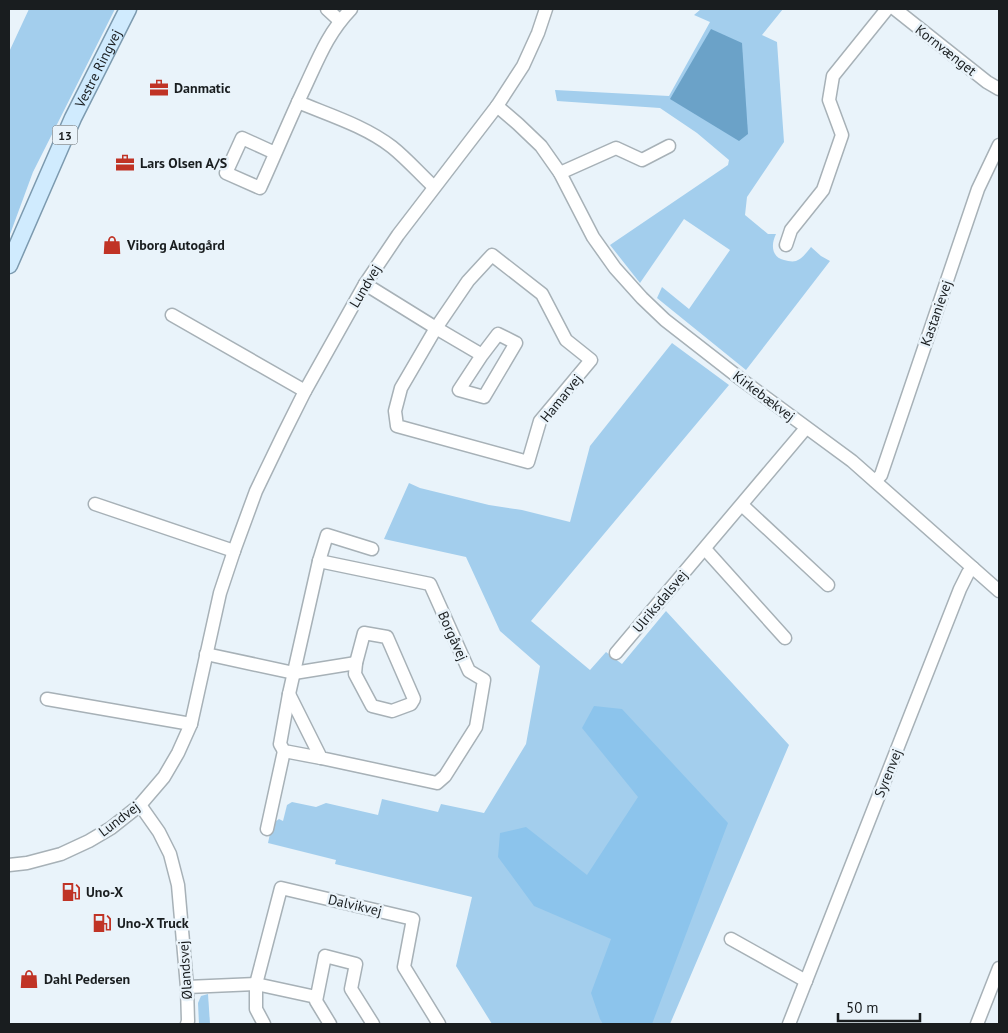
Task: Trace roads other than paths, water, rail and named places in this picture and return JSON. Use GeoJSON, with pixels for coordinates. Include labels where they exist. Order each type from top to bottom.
{"type":"FeatureCollection","features":[{"type":"Feature","properties":{"kind":"main road","name":"Vestre Ringvej"},"geometry":{"type":"LineString","coordinates":[[9,265],[73,118],[128,9]]}},
{"type":"Feature","properties":{"kind":"street"},"geometry":{"type":"LineString","coordinates":[[327,9],[340,21]]}},
{"type":"Feature","properties":{"kind":"street"},"geometry":{"type":"LineString","coordinates":[[276,154],[326,40],[351,9]]}},
{"type":"Feature","properties":{"kind":"street","name":"Lundvej"},"geometry":{"type":"LineString","coordinates":[[9,865],[27,863],[61,854],[111,828],[140,804],[164,777],[178,753],[191,724],[220,593],[234,551],[256,491],[305,391],[365,284],[398,235],[497,106],[523,66],[538,33],[546,9]]}},
{"type":"Feature","properties":{"kind":"street"},"geometry":{"type":"LineString","coordinates":[[786,246],[791,230],[823,190],[842,135],[829,100],[833,76],[887,9]]}},
{"type":"Feature","properties":{"kind":"street","name":"Kornvænget"},"geometry":{"type":"LineString","coordinates":[[894,9],[987,82],[999,89]]}},
{"type":"Feature","properties":{"kind":"street"},"geometry":{"type":"LineString","coordinates":[[298,102],[375,136],[392,147],[434,187]]}},
{"type":"Feature","properties":{"kind":"street","name":"Kirkebækvej"},"geometry":{"type":"LineString","coordinates":[[497,106],[542,146],[560,173],[593,237],[615,268],[642,298],[665,320],[852,461],[999,591]]}},
{"type":"Feature","properties":{"kind":"street","name":"Kastanievej"},"geometry":{"type":"LineString","coordinates":[[875,481],[881,475],[978,189],[999,145]]}},
{"type":"Feature","properties":{"kind":"street"},"geometry":{"type":"LineString","coordinates":[[560,173],[616,148],[642,160],[669,146]]}},
{"type":"Feature","properties":{"kind":"street","name":"Hamarvej"},"geometry":{"type":"LineString","coordinates":[[492,255],[542,294],[566,340],[591,360],[540,421],[528,462],[396,426],[395,412],[401,388],[436,328],[468,281],[492,255]]}},
{"type":"Feature","properties":{"kind":"street"},"geometry":{"type":"LineString","coordinates":[[365,284],[482,355]]}},
{"type":"Feature","properties":{"kind":"street"},"geometry":{"type":"LineString","coordinates":[[172,315],[305,391]]}},
{"type":"Feature","properties":{"kind":"street"},"geometry":{"type":"LineString","coordinates":[[498,334],[516,343],[484,396],[460,390],[464,383],[482,355],[498,334]]}},
{"type":"Feature","properties":{"kind":"street","name":"Ulriksdalsvej"},"geometry":{"type":"LineString","coordinates":[[616,653],[806,428]]}},
{"type":"Feature","properties":{"kind":"street"},"geometry":{"type":"LineString","coordinates":[[95,504],[234,551]]}},
{"type":"Feature","properties":{"kind":"street"},"geometry":{"type":"LineString","coordinates":[[742,505],[828,585]]}},
{"type":"Feature","properties":{"kind":"street"},"geometry":{"type":"LineString","coordinates":[[267,829],[284,751],[280,744],[289,694],[319,562],[327,535],[372,549]]}},
{"type":"Feature","properties":{"kind":"street"},"geometry":{"type":"LineString","coordinates":[[705,549],[785,638]]}},
{"type":"Feature","properties":{"kind":"street","name":"Borgåvej"},"geometry":{"type":"LineString","coordinates":[[284,751],[437,783],[445,776],[476,727],[484,680],[469,671],[430,584],[319,562]]}},
{"type":"Feature","properties":{"kind":"street","name":"Syrenvej"},"geometry":{"type":"LineString","coordinates":[[788,1024],[960,589],[968,573],[973,568]]}},
{"type":"Feature","properties":{"kind":"street"},"geometry":{"type":"LineString","coordinates":[[364,633],[387,637],[414,698],[411,704],[392,711],[372,706],[355,674],[356,663],[364,633]]}},
{"type":"Feature","properties":{"kind":"street"},"geometry":{"type":"LineString","coordinates":[[206,654],[294,673],[356,663]]}},
{"type":"Feature","properties":{"kind":"street"},"geometry":{"type":"LineString","coordinates":[[289,694],[321,758]]}},
{"type":"Feature","properties":{"kind":"street"},"geometry":{"type":"LineString","coordinates":[[47,700],[191,724]]}},
{"type":"Feature","properties":{"kind":"street","name":"Ølandsvej"},"geometry":{"type":"LineString","coordinates":[[140,804],[159,832],[170,854],[178,885],[187,987],[187,1024]]}},
{"type":"Feature","properties":{"kind":"street","name":"Dalvikvej"},"geometry":{"type":"LineString","coordinates":[[264,1024],[256,1009],[256,984],[281,888],[413,919],[404,968],[439,1024]]}},
{"type":"Feature","properties":{"kind":"street"},"geometry":{"type":"LineString","coordinates":[[731,939],[806,981]]}},
{"type":"Feature","properties":{"kind":"street"},"geometry":{"type":"LineString","coordinates":[[330,1024],[316,1001],[326,956],[356,964],[351,989],[373,1024]]}},
{"type":"Feature","properties":{"kind":"street"},"geometry":{"type":"LineString","coordinates":[[977,1024],[999,968]]}},
{"type":"Feature","properties":{"kind":"street"},"geometry":{"type":"LineString","coordinates":[[187,987],[256,984],[316,997]]}},
{"type":"Feature","properties":{"kind":"place","name":"Danmatic"},"geometry":{"type":"Point","coordinates":[159,88]}},
{"type":"Feature","properties":{"kind":"place","name":"Lars Olsen A/S"},"geometry":{"type":"Point","coordinates":[125,163]}},
{"type":"Feature","properties":{"kind":"place","name":"Viborg Autogård"},"geometry":{"type":"Point","coordinates":[112,245]}},
{"type":"Feature","properties":{"kind":"place","name":"Uno-X"},"geometry":{"type":"Point","coordinates":[71,892]}},
{"type":"Feature","properties":{"kind":"place","name":"Uno-X Truck"},"geometry":{"type":"Point","coordinates":[102,923]}},
{"type":"Feature","properties":{"kind":"place","name":"Dahl Pedersen"},"geometry":{"type":"Point","coordinates":[29,979]}}]}
